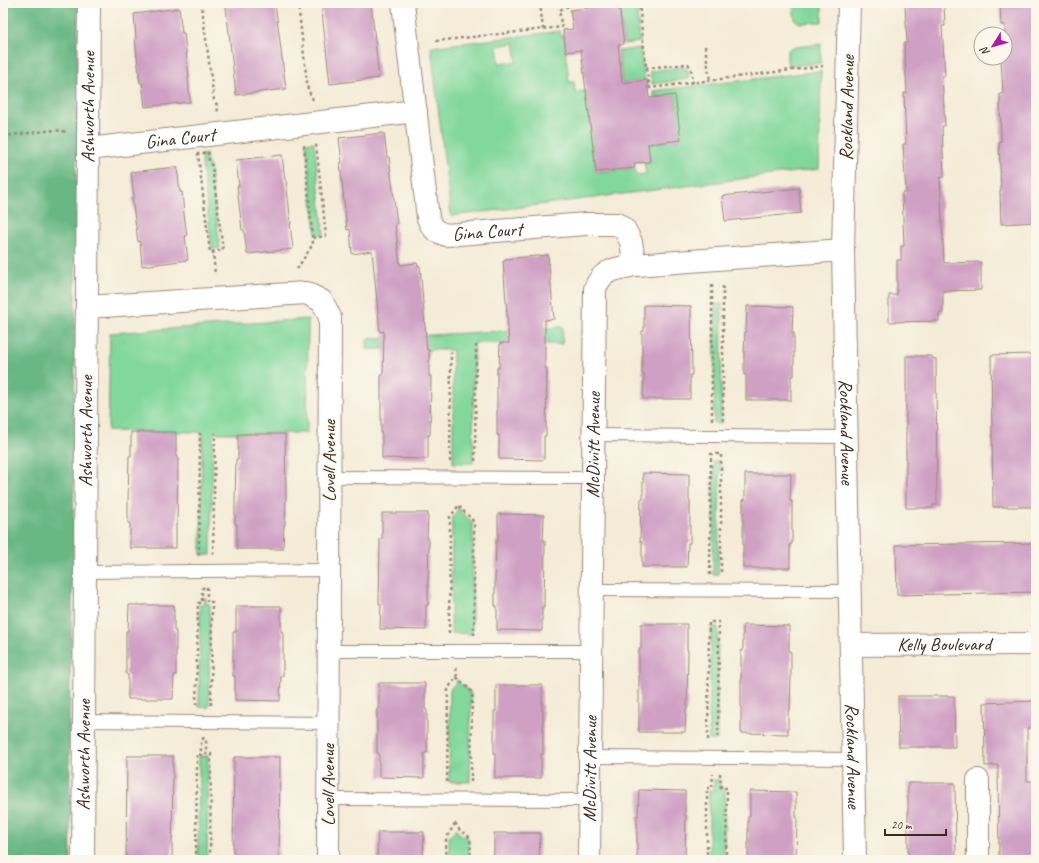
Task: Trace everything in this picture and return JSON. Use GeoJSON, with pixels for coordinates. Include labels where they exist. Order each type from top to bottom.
{"type":"FeatureCollection","features":[{"type":"Feature","properties":{"kind":"street","name":"Ashworth Avenue"},"geometry":{"type":"LineString","coordinates":[[83,860],[89,3]]}},
{"type":"Feature","properties":{"kind":"street","name":"Gina Court"},"geometry":{"type":"LineString","coordinates":[[403,3],[428,218],[432,227],[438,232],[446,235],[586,224],[617,224],[625,230],[631,242],[635,265]]}},
{"type":"Feature","properties":{"kind":"street","name":"Rockland Avenue"},"geometry":{"type":"LineString","coordinates":[[849,3],[843,250],[856,860]]}},
{"type":"Feature","properties":{"kind":"street","name":"Gina Court"},"geometry":{"type":"LineString","coordinates":[[88,142],[416,111]]}},
{"type":"Feature","properties":{"kind":"street","name":"McDivitt Avenue"},"geometry":{"type":"LineString","coordinates":[[589,860],[595,289],[598,281],[603,274],[635,265],[843,250]]}},
{"type":"Feature","properties":{"kind":"street","name":"Lovell Avenue"},"geometry":{"type":"LineString","coordinates":[[87,307],[306,293],[322,301],[330,317],[328,860]]}},
{"type":"Feature","properties":{"kind":"street","name":"Kelly Boulevard"},"geometry":{"type":"LineString","coordinates":[[852,645],[1036,644]]}},
{"type":"Feature","properties":{"kind":"street"},"geometry":{"type":"LineString","coordinates":[[978,780],[978,860]]}},
{"type":"Feature","properties":{"kind":"lane"},"geometry":{"type":"LineString","coordinates":[[594,435],[847,437]]}},
{"type":"Feature","properties":{"kind":"lane"},"geometry":{"type":"LineString","coordinates":[[329,477],[594,478]]}},
{"type":"Feature","properties":{"kind":"lane"},"geometry":{"type":"LineString","coordinates":[[85,572],[329,570]]}},
{"type":"Feature","properties":{"kind":"lane"},"geometry":{"type":"LineString","coordinates":[[592,590],[851,591]]}},
{"type":"Feature","properties":{"kind":"lane"},"geometry":{"type":"LineString","coordinates":[[329,651],[592,651]]}},
{"type":"Feature","properties":{"kind":"lane"},"geometry":{"type":"LineString","coordinates":[[84,721],[328,723]]}},
{"type":"Feature","properties":{"kind":"lane"},"geometry":{"type":"LineString","coordinates":[[590,757],[854,759]]}},
{"type":"Feature","properties":{"kind":"lane"},"geometry":{"type":"LineString","coordinates":[[329,799],[590,800]]}},
{"type":"Feature","properties":{"kind":"path"},"geometry":{"type":"LineString","coordinates":[[298,3],[308,91],[312,96],[313,103]]}},
{"type":"Feature","properties":{"kind":"path"},"geometry":{"type":"LineString","coordinates":[[540,3],[543,29]]}},
{"type":"Feature","properties":{"kind":"path"},"geometry":{"type":"LineString","coordinates":[[436,41],[562,27],[560,10],[565,7],[597,3]]}},
{"type":"Feature","properties":{"kind":"path"},"geometry":{"type":"LineString","coordinates":[[639,3],[646,68],[650,88],[823,66]]}},
{"type":"Feature","properties":{"kind":"path"},"geometry":{"type":"LineString","coordinates":[[202,8],[214,100],[217,105],[219,119]]}},
{"type":"Feature","properties":{"kind":"path"},"geometry":{"type":"LineString","coordinates":[[705,46],[710,81]]}},
{"type":"Feature","properties":{"kind":"path"},"geometry":{"type":"LineString","coordinates":[[646,68],[688,64],[691,68],[693,82]]}},
{"type":"Feature","properties":{"kind":"path"},"geometry":{"type":"LineString","coordinates":[[3,136],[55,130],[88,142]]}},
{"type":"Feature","properties":{"kind":"path"},"geometry":{"type":"LineString","coordinates":[[313,238],[326,236],[316,140]]}},
{"type":"Feature","properties":{"kind":"path"},"geometry":{"type":"LineString","coordinates":[[297,269],[313,244],[303,141]]}},
{"type":"Feature","properties":{"kind":"path"},"geometry":{"type":"LineString","coordinates":[[208,152],[209,161],[212,166],[223,250],[213,251],[210,252],[198,154],[208,152]]}},
{"type":"Feature","properties":{"kind":"path"},"geometry":{"type":"LineString","coordinates":[[213,251],[215,275]]}},
{"type":"Feature","properties":{"kind":"path"},"geometry":{"type":"LineString","coordinates":[[723,283],[723,424]]}},
{"type":"Feature","properties":{"kind":"path"},"geometry":{"type":"LineString","coordinates":[[712,284],[712,411]]}},
{"type":"Feature","properties":{"kind":"path"},"geometry":{"type":"LineString","coordinates":[[475,463],[476,346]]}},
{"type":"Feature","properties":{"kind":"path"},"geometry":{"type":"LineString","coordinates":[[450,463],[451,352]]}},
{"type":"Feature","properties":{"kind":"path"},"geometry":{"type":"LineString","coordinates":[[198,555],[200,433]]}},
{"type":"Feature","properties":{"kind":"path"},"geometry":{"type":"LineString","coordinates":[[213,556],[215,433]]}},
{"type":"Feature","properties":{"kind":"path"},"geometry":{"type":"LineString","coordinates":[[710,575],[711,454],[721,454],[721,575]]}},
{"type":"Feature","properties":{"kind":"path"},"geometry":{"type":"LineString","coordinates":[[448,633],[450,517],[459,505],[474,522],[474,635]]}},
{"type":"Feature","properties":{"kind":"path"},"geometry":{"type":"LineString","coordinates":[[196,707],[198,603],[202,603],[202,589],[205,586],[207,588],[207,602],[212,602],[211,707]]}},
{"type":"Feature","properties":{"kind":"path"},"geometry":{"type":"LineString","coordinates":[[708,740],[709,622],[719,622],[718,739]]}},
{"type":"Feature","properties":{"kind":"path"},"geometry":{"type":"LineString","coordinates":[[456,664],[457,677],[472,693],[471,782]]}},
{"type":"Feature","properties":{"kind":"path"},"geometry":{"type":"LineString","coordinates":[[447,782],[448,690],[457,677]]}},
{"type":"Feature","properties":{"kind":"path"},"geometry":{"type":"LineString","coordinates":[[196,860],[197,754],[201,755],[201,740],[204,738],[206,740],[206,754],[211,754],[210,860]]}},
{"type":"Feature","properties":{"kind":"path"},"geometry":{"type":"LineString","coordinates":[[707,860],[707,788],[712,788],[712,774],[720,772],[721,788],[727,788],[726,860]]}},
{"type":"Feature","properties":{"kind":"path"},"geometry":{"type":"LineString","coordinates":[[446,860],[446,838],[455,823],[460,831],[467,834],[470,838],[470,860]]}},
{"type":"Feature","properties":{"kind":"green space"},"geometry":{"type":"Polygon","coordinates":[[[3,3],[78,3],[73,569],[69,722],[71,860],[3,860],[3,3]]]}},
{"type":"Feature","properties":{"kind":"green space"},"geometry":{"type":"Polygon","coordinates":[[[636,3],[640,42],[624,44],[619,4],[636,3]]]}},
{"type":"Feature","properties":{"kind":"green space"},"geometry":{"type":"Polygon","coordinates":[[[822,3],[822,22],[800,23],[795,20],[793,6],[822,3]]]}},
{"type":"Feature","properties":{"kind":"green space"},"geometry":{"type":"Polygon","coordinates":[[[560,31],[561,36],[564,36],[569,82],[574,82],[575,92],[586,91],[596,172],[635,168],[636,175],[646,174],[644,162],[650,162],[648,144],[680,140],[675,95],[654,97],[653,91],[821,71],[819,169],[451,216],[431,47],[560,31]],[[514,43],[497,46],[499,63],[517,62],[514,43]]]}},
{"type":"Feature","properties":{"kind":"green space"},"geometry":{"type":"Polygon","coordinates":[[[821,44],[821,63],[788,66],[787,54],[790,48],[821,44]]]}},
{"type":"Feature","properties":{"kind":"green space"},"geometry":{"type":"Polygon","coordinates":[[[640,48],[645,81],[622,83],[619,51],[640,48]]]}},
{"type":"Feature","properties":{"kind":"green space"},"geometry":{"type":"Polygon","coordinates":[[[683,67],[688,70],[689,79],[652,84],[650,71],[683,67]]]}},
{"type":"Feature","properties":{"kind":"green space"},"geometry":{"type":"Polygon","coordinates":[[[314,142],[324,234],[316,235],[306,143],[314,142]]]}},
{"type":"Feature","properties":{"kind":"green space"},"geometry":{"type":"Polygon","coordinates":[[[206,154],[207,162],[210,166],[220,248],[212,249],[201,155],[206,154]]]}},
{"type":"Feature","properties":{"kind":"green space"},"geometry":{"type":"Polygon","coordinates":[[[715,304],[722,304],[721,424],[714,423],[715,304]]]}},
{"type":"Feature","properties":{"kind":"green space"},"geometry":{"type":"Polygon","coordinates":[[[308,319],[307,433],[213,433],[211,555],[201,555],[202,432],[108,431],[110,333],[308,319]]]}},
{"type":"Feature","properties":{"kind":"green space"},"geometry":{"type":"Polygon","coordinates":[[[563,327],[562,344],[474,343],[473,463],[453,463],[453,350],[367,349],[367,339],[563,327]]]}},
{"type":"Feature","properties":{"kind":"green space"},"geometry":{"type":"Polygon","coordinates":[[[714,461],[720,461],[718,575],[713,575],[714,461]]]}},
{"type":"Feature","properties":{"kind":"green space"},"geometry":{"type":"Polygon","coordinates":[[[457,509],[460,509],[473,525],[472,634],[451,633],[452,520],[457,509]]]}},
{"type":"Feature","properties":{"kind":"green space"},"geometry":{"type":"Polygon","coordinates":[[[204,598],[206,598],[206,604],[210,604],[209,707],[199,707],[200,604],[204,604],[204,598]]]}},
{"type":"Feature","properties":{"kind":"green space"},"geometry":{"type":"Polygon","coordinates":[[[711,627],[718,627],[717,740],[709,740],[711,627]]]}},
{"type":"Feature","properties":{"kind":"green space"},"geometry":{"type":"Polygon","coordinates":[[[457,680],[471,694],[470,782],[449,782],[450,689],[457,680]]]}},
{"type":"Feature","properties":{"kind":"green space"},"geometry":{"type":"Polygon","coordinates":[[[199,756],[208,756],[207,860],[198,860],[199,756]]]}},
{"type":"Feature","properties":{"kind":"green space"},"geometry":{"type":"Polygon","coordinates":[[[714,780],[720,780],[720,789],[725,790],[724,860],[709,860],[709,790],[714,790],[714,780]]]}},
{"type":"Feature","properties":{"kind":"green space"},"geometry":{"type":"Polygon","coordinates":[[[456,828],[459,834],[466,836],[469,840],[469,860],[449,860],[449,837],[456,828]]]}},
{"type":"Feature","properties":{"kind":"building"},"geometry":{"type":"Polygon","coordinates":[[[275,3],[286,89],[236,95],[226,7],[275,3]]]}},
{"type":"Feature","properties":{"kind":"building"},"geometry":{"type":"Polygon","coordinates":[[[321,3],[371,3],[379,78],[330,84],[321,3]]]}},
{"type":"Feature","properties":{"kind":"building"},"geometry":{"type":"Polygon","coordinates":[[[905,3],[944,3],[945,26],[942,26],[945,76],[942,76],[945,126],[942,126],[944,177],[940,178],[944,263],[981,262],[981,290],[943,291],[943,313],[939,313],[939,321],[889,322],[889,295],[897,295],[897,260],[901,260],[901,246],[904,246],[902,193],[906,193],[903,144],[906,144],[904,93],[907,93],[904,43],[907,43],[905,3]]]}},
{"type":"Feature","properties":{"kind":"building"},"geometry":{"type":"Polygon","coordinates":[[[1000,3],[1036,3],[1036,222],[1001,224],[999,143],[1001,142],[1000,94],[1003,94],[1001,66],[1013,66],[1013,26],[1001,25],[1000,3]]]}},
{"type":"Feature","properties":{"kind":"building"},"geometry":{"type":"Polygon","coordinates":[[[619,4],[624,44],[618,45],[622,83],[647,80],[649,98],[675,95],[681,140],[648,144],[650,162],[634,163],[635,168],[596,172],[581,50],[566,52],[563,30],[573,29],[570,10],[619,4]]]}},
{"type":"Feature","properties":{"kind":"building"},"geometry":{"type":"Polygon","coordinates":[[[179,8],[182,33],[184,33],[190,102],[145,107],[142,83],[140,83],[134,14],[179,8]]]}},
{"type":"Feature","properties":{"kind":"building"},"geometry":{"type":"Polygon","coordinates":[[[384,133],[387,157],[389,157],[400,265],[417,263],[418,266],[420,266],[427,350],[429,350],[429,376],[431,376],[428,459],[382,458],[381,375],[383,375],[384,331],[380,332],[372,251],[352,254],[350,229],[347,230],[339,138],[384,133]]]}},
{"type":"Feature","properties":{"kind":"building"},"geometry":{"type":"Polygon","coordinates":[[[282,155],[293,249],[247,254],[244,230],[242,230],[237,186],[239,186],[236,160],[282,155]]]}},
{"type":"Feature","properties":{"kind":"building"},"geometry":{"type":"Polygon","coordinates":[[[177,167],[180,192],[182,192],[188,260],[142,266],[140,241],[138,242],[132,198],[134,197],[131,172],[177,167]]]}},
{"type":"Feature","properties":{"kind":"building"},"geometry":{"type":"Polygon","coordinates":[[[799,188],[801,213],[725,221],[722,196],[799,188]]]}},
{"type":"Feature","properties":{"kind":"building"},"geometry":{"type":"Polygon","coordinates":[[[548,255],[554,319],[545,320],[545,368],[547,368],[546,436],[544,436],[544,460],[499,459],[499,435],[497,435],[497,368],[499,368],[500,343],[509,343],[503,261],[506,261],[505,259],[548,255]]]}},
{"type":"Feature","properties":{"kind":"building"},"geometry":{"type":"Polygon","coordinates":[[[644,305],[691,306],[692,375],[690,375],[690,399],[643,399],[644,374],[642,374],[642,331],[644,331],[644,305]]]}},
{"type":"Feature","properties":{"kind":"building"},"geometry":{"type":"Polygon","coordinates":[[[747,306],[793,307],[792,333],[794,333],[794,376],[791,376],[791,400],[746,400],[744,354],[747,306]]]}},
{"type":"Feature","properties":{"kind":"building"},"geometry":{"type":"Polygon","coordinates":[[[1036,354],[1036,507],[993,507],[991,355],[1036,354]]]}},
{"type":"Feature","properties":{"kind":"building"},"geometry":{"type":"Polygon","coordinates":[[[906,356],[932,356],[932,358],[936,359],[937,505],[933,505],[933,508],[906,508],[906,356]]]}},
{"type":"Feature","properties":{"kind":"building"},"geometry":{"type":"Polygon","coordinates":[[[131,432],[176,432],[176,457],[178,457],[176,548],[130,548],[128,502],[131,432]]]}},
{"type":"Feature","properties":{"kind":"building"},"geometry":{"type":"Polygon","coordinates":[[[238,434],[285,434],[286,497],[283,549],[237,549],[235,503],[238,434]]]}},
{"type":"Feature","properties":{"kind":"building"},"geometry":{"type":"Polygon","coordinates":[[[643,473],[689,474],[690,543],[688,543],[687,567],[642,567],[642,542],[640,542],[643,473]]]}},
{"type":"Feature","properties":{"kind":"building"},"geometry":{"type":"Polygon","coordinates":[[[745,474],[791,474],[790,501],[792,501],[792,544],[790,544],[790,568],[743,568],[743,500],[745,500],[745,474]]]}},
{"type":"Feature","properties":{"kind":"building"},"geometry":{"type":"Polygon","coordinates":[[[382,513],[428,513],[428,605],[426,605],[426,630],[380,629],[380,539],[382,539],[382,513]]]}},
{"type":"Feature","properties":{"kind":"building"},"geometry":{"type":"Polygon","coordinates":[[[498,514],[544,515],[544,607],[542,607],[542,631],[497,630],[495,584],[498,514]]]}},
{"type":"Feature","properties":{"kind":"building"},"geometry":{"type":"Polygon","coordinates":[[[1036,543],[1036,592],[897,595],[896,545],[1036,543]]]}},
{"type":"Feature","properties":{"kind":"building"},"geometry":{"type":"Polygon","coordinates":[[[129,605],[174,605],[174,631],[176,631],[176,675],[174,675],[173,699],[128,699],[128,675],[126,674],[126,631],[128,631],[129,605]]]}},
{"type":"Feature","properties":{"kind":"building"},"geometry":{"type":"Polygon","coordinates":[[[236,606],[281,606],[281,632],[283,632],[283,676],[281,676],[280,701],[235,700],[235,676],[233,676],[233,632],[236,632],[236,606]]]}},
{"type":"Feature","properties":{"kind":"building"},"geometry":{"type":"Polygon","coordinates":[[[641,624],[687,624],[687,709],[685,732],[639,732],[639,649],[641,649],[641,624]]]}},
{"type":"Feature","properties":{"kind":"building"},"geometry":{"type":"Polygon","coordinates":[[[743,625],[789,626],[791,673],[788,734],[741,733],[741,651],[743,651],[743,625]]]}},
{"type":"Feature","properties":{"kind":"building"},"geometry":{"type":"Polygon","coordinates":[[[379,683],[425,683],[425,709],[427,710],[427,753],[424,753],[424,778],[379,777],[379,753],[377,753],[377,709],[379,709],[379,683]]]}},
{"type":"Feature","properties":{"kind":"building"},"geometry":{"type":"Polygon","coordinates":[[[496,685],[542,685],[543,754],[541,754],[541,778],[495,778],[494,711],[496,711],[496,685]]]}},
{"type":"Feature","properties":{"kind":"building"},"geometry":{"type":"Polygon","coordinates":[[[898,696],[954,696],[955,747],[899,747],[898,696]]]}},
{"type":"Feature","properties":{"kind":"building"},"geometry":{"type":"Polygon","coordinates":[[[1036,701],[1036,728],[1027,728],[1027,781],[1036,781],[1036,859],[999,860],[998,765],[985,766],[984,703],[1036,701]]]}},
{"type":"Feature","properties":{"kind":"building"},"geometry":{"type":"Polygon","coordinates":[[[127,756],[173,756],[172,860],[126,860],[127,756]]]}},
{"type":"Feature","properties":{"kind":"building"},"geometry":{"type":"Polygon","coordinates":[[[234,757],[280,757],[279,860],[233,860],[234,757]]]}},
{"type":"Feature","properties":{"kind":"building"},"geometry":{"type":"Polygon","coordinates":[[[908,783],[955,783],[956,860],[908,860],[908,783]]]}},
{"type":"Feature","properties":{"kind":"building"},"geometry":{"type":"Polygon","coordinates":[[[639,790],[685,791],[685,860],[637,860],[637,815],[638,816],[639,790]]]}},
{"type":"Feature","properties":{"kind":"building"},"geometry":{"type":"Polygon","coordinates":[[[750,791],[796,792],[796,860],[748,860],[748,817],[750,816],[750,791]]]}},
{"type":"Feature","properties":{"kind":"building"},"geometry":{"type":"Polygon","coordinates":[[[378,832],[424,832],[423,860],[377,860],[378,832]]]}},
{"type":"Feature","properties":{"kind":"building"},"geometry":{"type":"Polygon","coordinates":[[[494,833],[540,833],[539,860],[494,860],[494,833]]]}}]}
